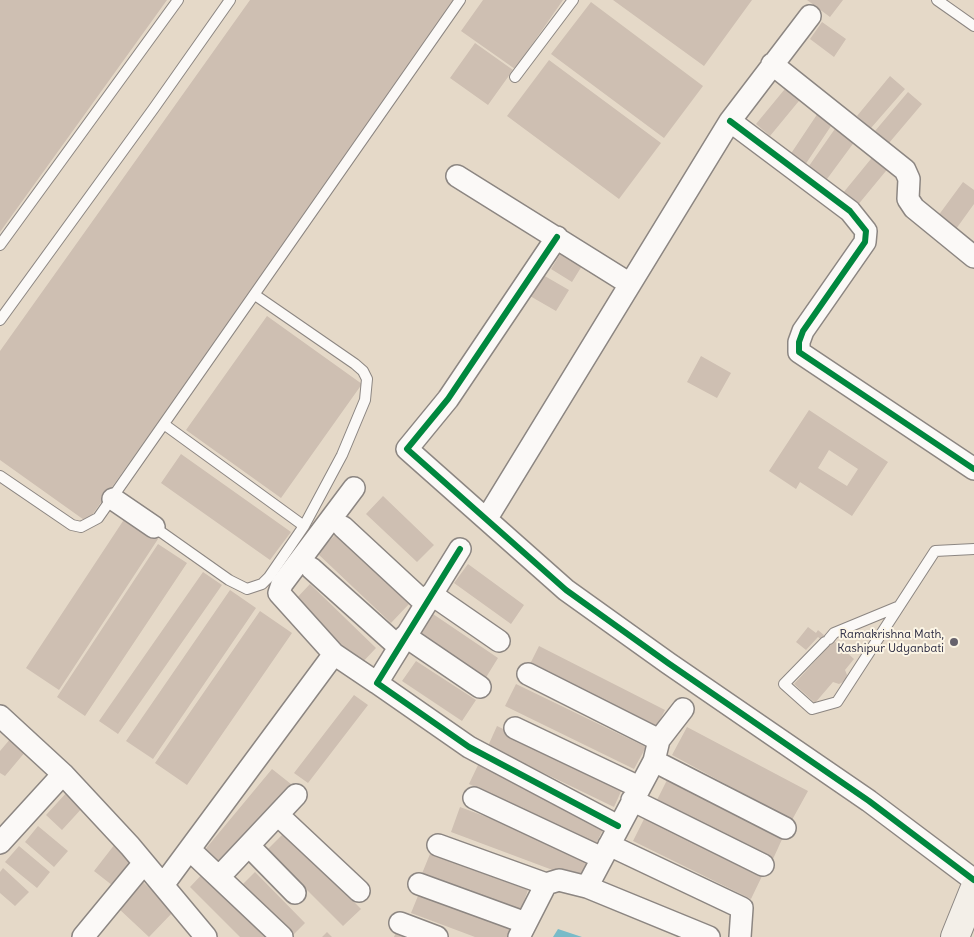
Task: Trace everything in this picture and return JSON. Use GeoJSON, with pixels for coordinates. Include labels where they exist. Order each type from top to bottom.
{"type":"FeatureCollection","features":[{"type":"Feature","properties":{"kind":"street"},"geometry":{"type":"LineString","coordinates":[[487,518],[730,121],[810,16]]}},
{"type":"Feature","properties":{"kind":"street"},"geometry":{"type":"LineString","coordinates":[[772,64],[905,170],[909,178],[908,200],[914,208],[974,257]]}},
{"type":"Feature","properties":{"kind":"street"},"geometry":{"type":"LineString","coordinates":[[730,121],[850,211],[866,231],[865,242],[804,331],[799,342],[799,352],[974,469]]}},
{"type":"Feature","properties":{"kind":"street"},"geometry":{"type":"LineString","coordinates":[[457,176],[630,284]]}},
{"type":"Feature","properties":{"kind":"street"},"geometry":{"type":"LineString","coordinates":[[557,237],[448,399],[407,449],[566,590],[668,663],[869,801],[974,880]]}},
{"type":"Feature","properties":{"kind":"street"},"geometry":{"type":"LineString","coordinates":[[354,488],[282,584],[279,593],[334,654],[610,843]]}},
{"type":"Feature","properties":{"kind":"street"},"geometry":{"type":"LineString","coordinates":[[113,499],[154,527]]}},
{"type":"Feature","properties":{"kind":"street"},"geometry":{"type":"LineString","coordinates":[[343,528],[428,598],[499,641]]}},
{"type":"Feature","properties":{"kind":"street"},"geometry":{"type":"LineString","coordinates":[[377,683],[460,548]]}},
{"type":"Feature","properties":{"kind":"street"},"geometry":{"type":"LineString","coordinates":[[311,568],[402,642],[480,687]]}},
{"type":"Feature","properties":{"kind":"street"},"geometry":{"type":"LineString","coordinates":[[163,886],[334,654]]}},
{"type":"Feature","properties":{"kind":"street"},"geometry":{"type":"LineString","coordinates":[[528,674],[659,740]]}},
{"type":"Feature","properties":{"kind":"street"},"geometry":{"type":"LineString","coordinates":[[587,887],[635,793],[654,761],[659,740],[683,709]]}},
{"type":"Feature","properties":{"kind":"street"},"geometry":{"type":"LineString","coordinates":[[0,716],[63,774],[144,863],[206,937]]}},
{"type":"Feature","properties":{"kind":"street"},"geometry":{"type":"LineString","coordinates":[[515,728],[763,865]]}},
{"type":"Feature","properties":{"kind":"street"},"geometry":{"type":"LineString","coordinates":[[654,761],[785,828]]}},
{"type":"Feature","properties":{"kind":"street"},"geometry":{"type":"LineString","coordinates":[[0,843],[63,774]]}},
{"type":"Feature","properties":{"kind":"street"},"geometry":{"type":"LineString","coordinates":[[219,877],[296,795]]}},
{"type":"Feature","properties":{"kind":"street"},"geometry":{"type":"LineString","coordinates":[[474,798],[610,843],[742,908],[740,937]]}},
{"type":"Feature","properties":{"kind":"street"},"geometry":{"type":"LineString","coordinates":[[278,815],[359,890]]}},
{"type":"Feature","properties":{"kind":"street"},"geometry":{"type":"LineString","coordinates":[[438,845],[546,884],[559,880],[587,887],[709,937]]}},
{"type":"Feature","properties":{"kind":"street"},"geometry":{"type":"LineString","coordinates":[[249,846],[295,894]]}},
{"type":"Feature","properties":{"kind":"street"},"geometry":{"type":"LineString","coordinates":[[190,850],[282,937]]}},
{"type":"Feature","properties":{"kind":"street"},"geometry":{"type":"LineString","coordinates":[[84,937],[144,863]]}},
{"type":"Feature","properties":{"kind":"street"},"geometry":{"type":"LineString","coordinates":[[419,884],[522,930],[546,884]]}},
{"type":"Feature","properties":{"kind":"street"},"geometry":{"type":"LineString","coordinates":[[955,937],[974,890]]}},
{"type":"Feature","properties":{"kind":"street"},"geometry":{"type":"LineString","coordinates":[[400,923],[437,937]]}},
{"type":"Feature","properties":{"kind":"lane"},"geometry":{"type":"LineString","coordinates":[[0,245],[178,0]]}},
{"type":"Feature","properties":{"kind":"lane"},"geometry":{"type":"LineString","coordinates":[[0,320],[230,0]]}},
{"type":"Feature","properties":{"kind":"lane"},"geometry":{"type":"LineString","coordinates":[[0,476],[60,519],[81,527],[98,518],[165,425],[460,0]]}},
{"type":"Feature","properties":{"kind":"lane"},"geometry":{"type":"LineString","coordinates":[[515,77],[573,0]]}},
{"type":"Feature","properties":{"kind":"lane"},"geometry":{"type":"LineString","coordinates":[[938,0],[974,26]]}},
{"type":"Feature","properties":{"kind":"lane"},"geometry":{"type":"LineString","coordinates":[[154,527],[228,580],[248,589],[262,584],[269,577],[304,526],[342,455],[365,400],[367,379],[363,371],[356,364],[255,295]]}},
{"type":"Feature","properties":{"kind":"lane"},"geometry":{"type":"LineString","coordinates":[[165,425],[304,526]]}},
{"type":"Feature","properties":{"kind":"lane"},"geometry":{"type":"LineString","coordinates":[[898,606],[834,633],[784,684],[812,708],[837,702],[935,551],[974,549]]}},
{"type":"Feature","properties":{"kind":"water"},"geometry":{"type":"Polygon","coordinates":[[[558,929],[582,937],[553,937],[558,929]]]}},
{"type":"Feature","properties":{"kind":"building"},"geometry":{"type":"Polygon","coordinates":[[[0,0],[167,0],[0,232],[0,0]]]}},
{"type":"Feature","properties":{"kind":"building"},"geometry":{"type":"Polygon","coordinates":[[[250,0],[459,0],[87,522],[0,460],[0,351],[250,0]]]}},
{"type":"Feature","properties":{"kind":"building"},"geometry":{"type":"Polygon","coordinates":[[[483,0],[563,0],[515,69],[461,31],[483,0]]]}},
{"type":"Feature","properties":{"kind":"building"},"geometry":{"type":"Polygon","coordinates":[[[613,0],[752,0],[704,66],[613,0]]]}},
{"type":"Feature","properties":{"kind":"building"},"geometry":{"type":"Polygon","coordinates":[[[807,0],[843,0],[830,17],[807,0]]]}},
{"type":"Feature","properties":{"kind":"building"},"geometry":{"type":"Polygon","coordinates":[[[591,2],[703,86],[664,138],[551,54],[591,2]]]}},
{"type":"Feature","properties":{"kind":"building"},"geometry":{"type":"Polygon","coordinates":[[[822,22],[846,39],[834,57],[810,39],[822,22]]]}},
{"type":"Feature","properties":{"kind":"building"},"geometry":{"type":"Polygon","coordinates":[[[475,43],[513,70],[488,105],[450,78],[475,43]]]}},
{"type":"Feature","properties":{"kind":"building"},"geometry":{"type":"Polygon","coordinates":[[[549,60],[661,143],[619,199],[507,116],[549,60]]]}},
{"type":"Feature","properties":{"kind":"building"},"geometry":{"type":"Polygon","coordinates":[[[890,76],[905,89],[871,128],[857,116],[890,76]]]}},
{"type":"Feature","properties":{"kind":"building"},"geometry":{"type":"Polygon","coordinates":[[[789,84],[803,96],[770,136],[756,124],[789,84]]]}},
{"type":"Feature","properties":{"kind":"building"},"geometry":{"type":"Polygon","coordinates":[[[908,92],[922,104],[889,143],[875,131],[908,92]]]}},
{"type":"Feature","properties":{"kind":"building"},"geometry":{"type":"Polygon","coordinates":[[[820,110],[835,120],[803,168],[788,158],[820,110]]]}},
{"type":"Feature","properties":{"kind":"building"},"geometry":{"type":"Polygon","coordinates":[[[839,123],[858,137],[827,179],[809,166],[839,123]]]}},
{"type":"Feature","properties":{"kind":"building"},"geometry":{"type":"Polygon","coordinates":[[[875,154],[890,166],[857,206],[843,193],[875,154]]]}},
{"type":"Feature","properties":{"kind":"building"},"geometry":{"type":"Polygon","coordinates":[[[963,182],[974,190],[974,204],[956,229],[938,216],[963,182]]]}},
{"type":"Feature","properties":{"kind":"building"},"geometry":{"type":"Polygon","coordinates":[[[564,248],[585,261],[572,282],[551,269],[564,248]]]}},
{"type":"Feature","properties":{"kind":"building"},"geometry":{"type":"Polygon","coordinates":[[[543,275],[569,290],[556,311],[530,296],[543,275]]]}},
{"type":"Feature","properties":{"kind":"building"},"geometry":{"type":"Polygon","coordinates":[[[267,316],[362,384],[281,498],[186,430],[267,316]]]}},
{"type":"Feature","properties":{"kind":"building"},"geometry":{"type":"Polygon","coordinates":[[[701,356],[731,373],[717,398],[687,382],[701,356]]]}},
{"type":"Feature","properties":{"kind":"building"},"geometry":{"type":"Polygon","coordinates":[[[809,410],[888,462],[852,516],[800,482],[796,489],[769,471],[809,410]],[[829,450],[818,468],[847,486],[858,469],[829,450]]]}},
{"type":"Feature","properties":{"kind":"building"},"geometry":{"type":"Polygon","coordinates":[[[181,454],[291,532],[270,560],[161,483],[181,454]]]}},
{"type":"Feature","properties":{"kind":"building"},"geometry":{"type":"Polygon","coordinates":[[[383,496],[434,545],[417,562],[366,514],[383,496]]]}},
{"type":"Feature","properties":{"kind":"building"},"geometry":{"type":"Polygon","coordinates":[[[125,518],[158,539],[59,690],[26,668],[125,518]]]}},
{"type":"Feature","properties":{"kind":"building"},"geometry":{"type":"Polygon","coordinates":[[[336,534],[409,604],[391,623],[317,553],[336,534]]]}},
{"type":"Feature","properties":{"kind":"building"},"geometry":{"type":"Polygon","coordinates":[[[158,544],[187,563],[85,716],[57,697],[158,544]]]}},
{"type":"Feature","properties":{"kind":"building"},"geometry":{"type":"Polygon","coordinates":[[[468,564],[524,605],[511,624],[454,583],[468,564]]]}},
{"type":"Feature","properties":{"kind":"building"},"geometry":{"type":"Polygon","coordinates":[[[203,572],[222,585],[118,734],[99,721],[203,572]]]}},
{"type":"Feature","properties":{"kind":"building"},"geometry":{"type":"Polygon","coordinates":[[[310,584],[376,648],[360,665],[294,601],[310,584]]]}},
{"type":"Feature","properties":{"kind":"building"},"geometry":{"type":"Polygon","coordinates":[[[230,590],[256,608],[153,759],[126,741],[230,590]]]}},
{"type":"Feature","properties":{"kind":"building"},"geometry":{"type":"Polygon","coordinates":[[[260,611],[292,633],[187,785],[155,763],[260,611]]]}},
{"type":"Feature","properties":{"kind":"building"},"geometry":{"type":"Polygon","coordinates":[[[433,614],[498,658],[485,679],[419,634],[433,614]]]}},
{"type":"Feature","properties":{"kind":"building"},"geometry":{"type":"Polygon","coordinates":[[[808,627],[816,633],[818,630],[832,642],[833,640],[854,659],[845,670],[847,675],[845,681],[839,684],[833,682],[815,703],[794,684],[829,646],[818,637],[806,650],[796,642],[808,627]]]}},
{"type":"Feature","properties":{"kind":"building"},"geometry":{"type":"Polygon","coordinates":[[[539,646],[665,710],[655,730],[529,666],[539,646]]]}},
{"type":"Feature","properties":{"kind":"building"},"geometry":{"type":"Polygon","coordinates":[[[416,661],[476,700],[462,721],[402,681],[416,661]]]}},
{"type":"Feature","properties":{"kind":"building"},"geometry":{"type":"Polygon","coordinates":[[[516,684],[646,747],[634,769],[505,706],[516,684]]]}},
{"type":"Feature","properties":{"kind":"building"},"geometry":{"type":"Polygon","coordinates":[[[354,695],[368,705],[308,783],[294,773],[354,695]]]}},
{"type":"Feature","properties":{"kind":"building"},"geometry":{"type":"Polygon","coordinates":[[[497,726],[623,787],[614,807],[488,746],[497,726]]]}},
{"type":"Feature","properties":{"kind":"building"},"geometry":{"type":"Polygon","coordinates":[[[687,727],[808,791],[792,820],[672,755],[687,727]]]}},
{"type":"Feature","properties":{"kind":"building"},"geometry":{"type":"Polygon","coordinates":[[[11,738],[26,751],[5,776],[0,773],[0,751],[11,738]]]}},
{"type":"Feature","properties":{"kind":"building"},"geometry":{"type":"Polygon","coordinates":[[[479,763],[605,825],[595,846],[469,784],[479,763]]]}},
{"type":"Feature","properties":{"kind":"building"},"geometry":{"type":"Polygon","coordinates":[[[272,769],[291,784],[222,868],[203,852],[272,769]]]}},
{"type":"Feature","properties":{"kind":"building"},"geometry":{"type":"Polygon","coordinates":[[[668,778],[784,835],[773,859],[656,802],[668,778]]]}},
{"type":"Feature","properties":{"kind":"building"},"geometry":{"type":"Polygon","coordinates":[[[68,791],[84,806],[62,830],[46,815],[68,791]]]}},
{"type":"Feature","properties":{"kind":"building"},"geometry":{"type":"Polygon","coordinates":[[[460,807],[591,856],[582,881],[451,832],[460,807]]]}},
{"type":"Feature","properties":{"kind":"building"},"geometry":{"type":"Polygon","coordinates":[[[646,815],[763,874],[751,899],[633,841],[646,815]]]}},
{"type":"Feature","properties":{"kind":"building"},"geometry":{"type":"Polygon","coordinates":[[[38,826],[68,851],[54,867],[25,842],[38,826]]]}},
{"type":"Feature","properties":{"kind":"building"},"geometry":{"type":"Polygon","coordinates":[[[285,832],[361,909],[343,926],[267,850],[285,832]]]}},
{"type":"Feature","properties":{"kind":"building"},"geometry":{"type":"Polygon","coordinates":[[[115,844],[138,861],[117,889],[94,871],[115,844]]]}},
{"type":"Feature","properties":{"kind":"building"},"geometry":{"type":"Polygon","coordinates":[[[19,846],[50,872],[37,888],[5,862],[19,846]]]}},
{"type":"Feature","properties":{"kind":"building"},"geometry":{"type":"Polygon","coordinates":[[[430,854],[528,890],[520,912],[421,876],[430,854]]]}},
{"type":"Feature","properties":{"kind":"building"},"geometry":{"type":"Polygon","coordinates":[[[3,868],[29,892],[15,906],[0,893],[0,872],[3,868]]]}},
{"type":"Feature","properties":{"kind":"building"},"geometry":{"type":"Polygon","coordinates":[[[207,869],[275,937],[240,937],[190,887],[207,869]]]}},
{"type":"Feature","properties":{"kind":"building"},"geometry":{"type":"Polygon","coordinates":[[[255,872],[305,923],[291,937],[239,888],[255,872]]]}},
{"type":"Feature","properties":{"kind":"building"},"geometry":{"type":"Polygon","coordinates":[[[143,882],[174,911],[149,937],[118,908],[143,882]]]}},
{"type":"Feature","properties":{"kind":"building"},"geometry":{"type":"Polygon","coordinates":[[[420,891],[517,928],[514,937],[475,937],[411,913],[420,891]]]}},
{"type":"Feature","properties":{"kind":"building"},"geometry":{"type":"Polygon","coordinates":[[[398,927],[421,937],[394,937],[398,927]]]}},
{"type":"Feature","properties":{"kind":"building"},"geometry":{"type":"Polygon","coordinates":[[[327,932],[332,937],[322,937],[327,932]]]}},
{"type":"Feature","properties":{"kind":"cycle path"},"geometry":{"type":"LineString","coordinates":[[730,121],[850,211],[866,231],[865,242],[803,331],[799,342],[799,352],[974,469]]}},
{"type":"Feature","properties":{"kind":"cycle path"},"geometry":{"type":"LineString","coordinates":[[557,237],[448,399],[407,449],[566,590],[668,663],[869,801],[974,880]]}},
{"type":"Feature","properties":{"kind":"cycle path"},"geometry":{"type":"LineString","coordinates":[[460,549],[377,683],[469,747],[618,826]]}},
{"type":"Feature","properties":{"kind":"place","name":"Ramakrishna Math, Kashipur Udyanbati"},"geometry":{"type":"Point","coordinates":[954,642]}}]}
